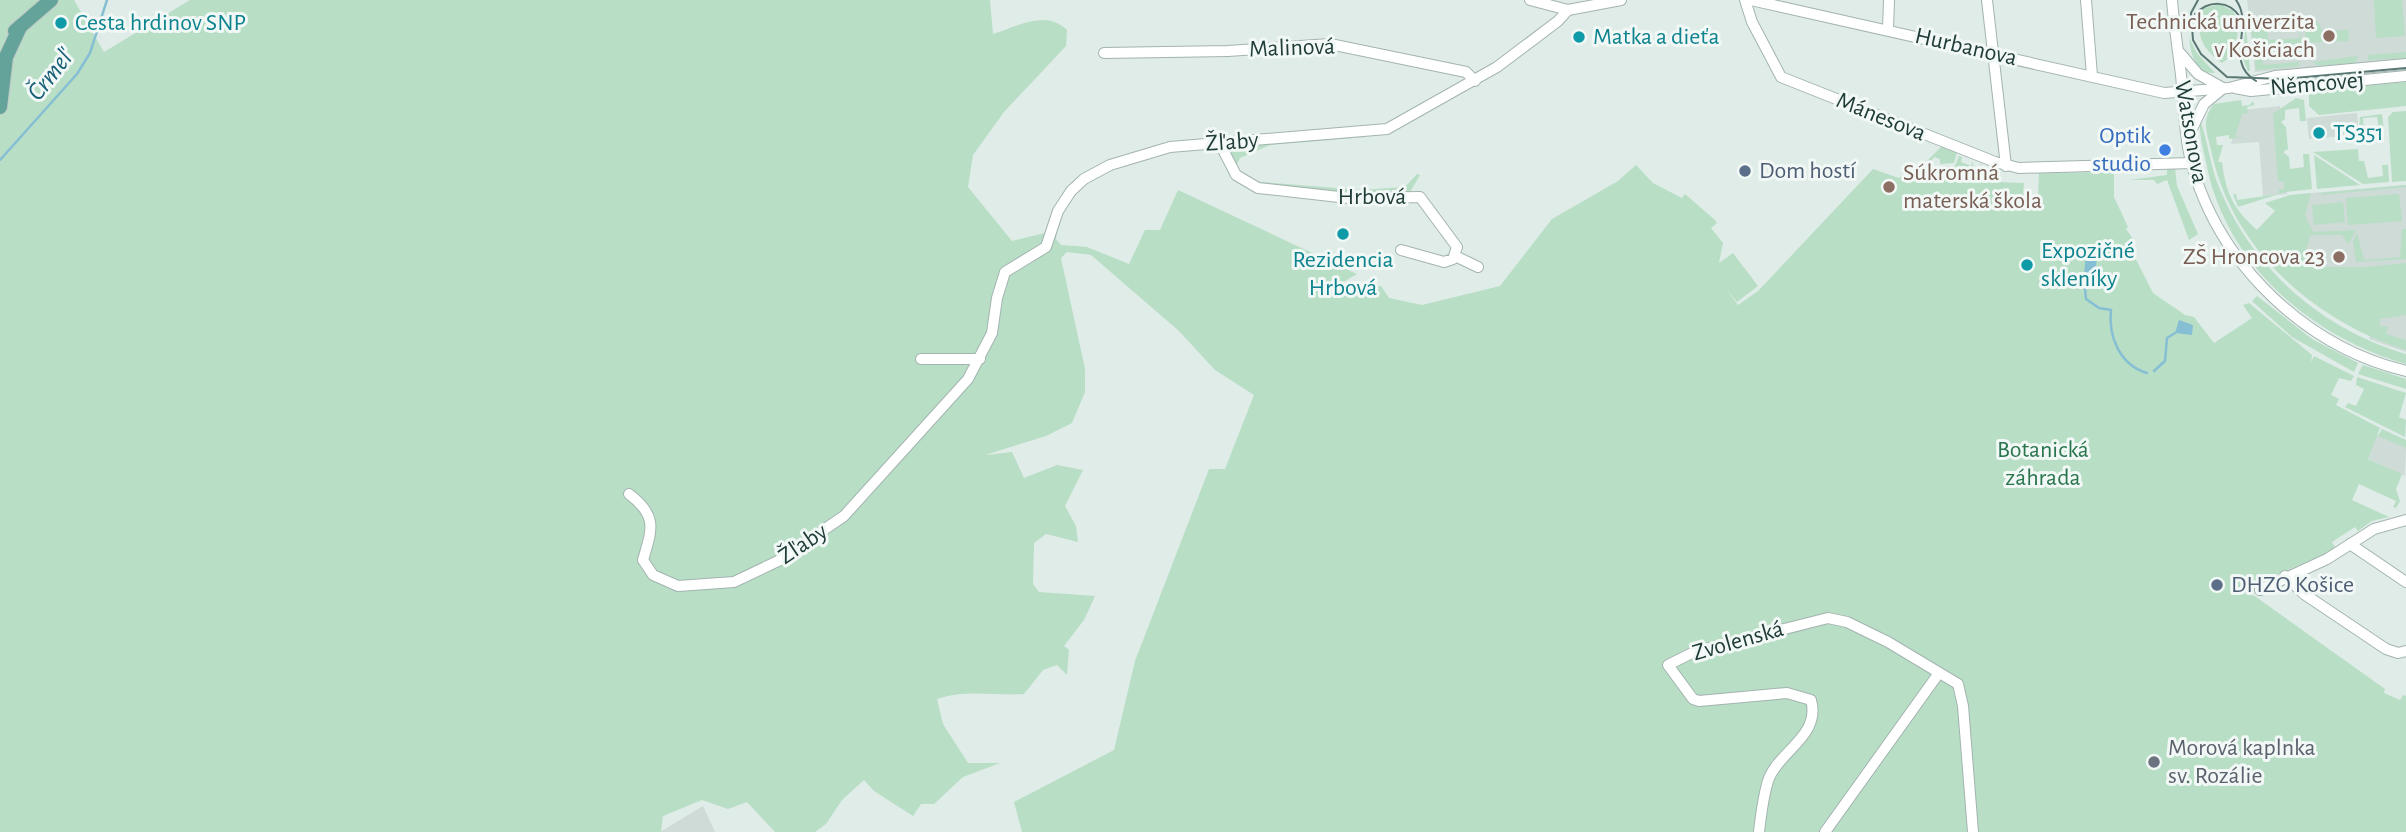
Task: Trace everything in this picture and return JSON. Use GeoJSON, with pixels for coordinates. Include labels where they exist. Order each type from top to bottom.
{"type":"FeatureCollection","features":[{"type":"Feature","properties":{"kind":"main road"},"geometry":{"type":"LineString","coordinates":[[0,47],[51,0]]}},
{"type":"Feature","properties":{"kind":"main road"},"geometry":{"type":"LineString","coordinates":[[0,105],[6,57],[20,27]]}},
{"type":"Feature","properties":{"kind":"street"},"geometry":{"type":"LineString","coordinates":[[1530,0],[1568,10],[1621,0]]}},
{"type":"Feature","properties":{"kind":"street","name":"Mánesova"},"geometry":{"type":"LineString","coordinates":[[1745,0],[1752,22],[1781,77],[2006,166],[2192,163]]}},
{"type":"Feature","properties":{"kind":"street","name":"Hurbanova"},"geometry":{"type":"LineString","coordinates":[[1751,0],[2158,92],[2182,93]]}},
{"type":"Feature","properties":{"kind":"street"},"geometry":{"type":"LineString","coordinates":[[1814,0],[1814,13]]}},
{"type":"Feature","properties":{"kind":"street"},"geometry":{"type":"LineString","coordinates":[[1888,29],[1889,0]]}},
{"type":"Feature","properties":{"kind":"street"},"geometry":{"type":"LineString","coordinates":[[1987,0],[2006,166]]}},
{"type":"Feature","properties":{"kind":"street"},"geometry":{"type":"LineString","coordinates":[[2086,0],[2092,76]]}},
{"type":"Feature","properties":{"kind":"street","name":"Watsonova"},"geometry":{"type":"LineString","coordinates":[[2172,0],[2192,163],[2203,195],[2228,244],[2272,296],[2295,317],[2335,343],[2371,360],[2406,371]]}},
{"type":"Feature","properties":{"kind":"street","name":"Žľaby"},"geometry":{"type":"LineString","coordinates":[[629,494],[643,504],[649,517],[651,541],[643,561],[653,575],[678,586],[734,582],[778,561],[844,516],[968,379],[992,333],[997,298],[1005,272],[1046,247],[1062,204],[1077,185],[1110,165],[1170,147],[1382,131],[1475,81],[1529,44],[1568,10]]}},
{"type":"Feature","properties":{"kind":"street","name":"Malinová"},"geometry":{"type":"LineString","coordinates":[[1104,53],[1228,51],[1330,44],[1466,72],[1475,81]]}},
{"type":"Feature","properties":{"kind":"street"},"geometry":{"type":"LineString","coordinates":[[2176,45],[2195,72],[2226,88],[2204,104],[2187,139]]}},
{"type":"Feature","properties":{"kind":"street","name":"Němcovej"},"geometry":{"type":"LineString","coordinates":[[2182,93],[2226,88],[2275,76],[2406,64]]}},
{"type":"Feature","properties":{"kind":"street","name":"Němcovej"},"geometry":{"type":"LineString","coordinates":[[2226,88],[2251,91],[2406,76]]}},
{"type":"Feature","properties":{"kind":"street","name":"Hrbová"},"geometry":{"type":"LineString","coordinates":[[1219,142],[1236,175],[1258,188],[1348,198],[1420,198],[1456,242],[1455,256]]}},
{"type":"Feature","properties":{"kind":"street"},"geometry":{"type":"LineString","coordinates":[[1401,250],[1440,262],[1449,262],[1455,256],[1478,267]]}},
{"type":"Feature","properties":{"kind":"street"},"geometry":{"type":"LineString","coordinates":[[921,359],[980,359]]}},
{"type":"Feature","properties":{"kind":"street"},"geometry":{"type":"LineString","coordinates":[[2260,590],[2285,576],[2327,559],[2374,529],[2406,520]]}},
{"type":"Feature","properties":{"kind":"street"},"geometry":{"type":"LineString","coordinates":[[2350,544],[2406,582]]}},
{"type":"Feature","properties":{"kind":"street"},"geometry":{"type":"LineString","coordinates":[[2285,576],[2295,587],[2386,649],[2398,653],[2406,651]]}},
{"type":"Feature","properties":{"kind":"street","name":"Zvolenská"},"geometry":{"type":"LineString","coordinates":[[1759,832],[1769,778],[1808,727],[1812,713],[1811,700],[1787,693],[1699,701],[1688,694],[1668,665],[1694,652],[1828,618],[1853,625],[1954,680],[1960,689],[1973,832]]}},
{"type":"Feature","properties":{"kind":"street"},"geometry":{"type":"LineString","coordinates":[[1825,832],[1940,673]]}},
{"type":"Feature","properties":{"kind":"shaded area","name":"Technická univerzita v Košiciach"},"geometry":{"type":"Polygon","coordinates":[[[2247,0],[2406,0],[2406,59],[2255,72],[2247,0]]]}},
{"type":"Feature","properties":{"kind":"shaded area"},"geometry":{"type":"Polygon","coordinates":[[[2280,106],[2287,194],[2263,196],[2259,142],[2231,144],[2242,110],[2280,106]]]}},
{"type":"Feature","properties":{"kind":"shaded area"},"geometry":{"type":"Polygon","coordinates":[[[2357,113],[2359,135],[2309,139],[2307,118],[2357,113]]]}},
{"type":"Feature","properties":{"kind":"shaded area","name":"ZŠ Hroncova 23"},"geometry":{"type":"Polygon","coordinates":[[[2406,185],[2406,352],[2369,339],[2371,332],[2253,234],[2275,211],[2303,209],[2311,193],[2406,185]]]}},
{"type":"Feature","properties":{"kind":"shaded area"},"geometry":{"type":"Polygon","coordinates":[[[2377,435],[2406,448],[2405,476],[2367,458],[2377,435]]]}},
{"type":"Feature","properties":{"kind":"shaded area"},"geometry":{"type":"Polygon","coordinates":[[[703,806],[715,832],[660,832],[703,806]]]}},
{"type":"Feature","properties":{"kind":"green space","name":"Botanická záhrada"},"geometry":{"type":"Polygon","coordinates":[[[0,0],[74,0],[104,52],[190,0],[990,0],[993,34],[1041,20],[1059,24],[1067,30],[1066,46],[1004,112],[973,155],[968,187],[1012,241],[1057,230],[1056,239],[1061,245],[1087,247],[1129,264],[1145,230],[1160,230],[1178,190],[1357,274],[1338,285],[1381,286],[1389,298],[1422,305],[1500,286],[1552,219],[1618,181],[1636,165],[1653,183],[1682,198],[1685,194],[1715,220],[1717,223],[1711,228],[1723,243],[1719,263],[1733,253],[1758,286],[1737,302],[1725,287],[1738,305],[1758,291],[1873,169],[1899,178],[1907,170],[1919,179],[1934,175],[1941,166],[1955,166],[1959,156],[1962,157],[1961,162],[1971,166],[1973,161],[1973,167],[1978,169],[1981,163],[1980,169],[1988,173],[1990,168],[1996,169],[1998,175],[1992,177],[1996,182],[2024,183],[2023,194],[2038,197],[2039,173],[2114,172],[2114,197],[2128,227],[2126,229],[2133,239],[2128,244],[2153,293],[2185,315],[2194,317],[2214,343],[2252,318],[2243,305],[2249,303],[2312,355],[2311,362],[2314,356],[2354,376],[2351,381],[2339,378],[2331,395],[2339,399],[2336,405],[2380,428],[2368,459],[2402,474],[2396,489],[2400,501],[2396,508],[2393,507],[2396,501],[2359,484],[2352,500],[2389,517],[2372,521],[2358,531],[2355,527],[2332,542],[2336,549],[2251,586],[2249,592],[2385,689],[2384,693],[2400,700],[2403,695],[2406,696],[2406,832],[1022,832],[1014,802],[1114,750],[1135,661],[1209,469],[1225,469],[1254,395],[1215,370],[1179,331],[1091,255],[1067,252],[1061,258],[1085,369],[1085,392],[1072,423],[1046,436],[985,455],[1012,452],[1024,478],[1057,465],[1083,470],[1065,506],[1076,526],[1078,542],[1046,534],[1034,543],[1033,584],[1039,592],[1095,596],[1084,620],[1064,646],[1069,650],[1067,675],[1057,665],[1043,670],[1024,694],[970,694],[937,699],[943,724],[968,763],[1000,763],[963,777],[934,804],[921,804],[913,816],[874,791],[864,780],[842,800],[826,824],[815,832],[775,832],[747,802],[728,809],[702,800],[663,816],[661,832],[0,832],[0,0]]]}},
{"type":"Feature","properties":{"kind":"green space"},"geometry":{"type":"Polygon","coordinates":[[[2374,0],[2402,0],[2405,36],[2376,38],[2374,0]]]}},
{"type":"Feature","properties":{"kind":"green space"},"geometry":{"type":"Polygon","coordinates":[[[2220,4],[2233,11],[2238,31],[2232,53],[2222,63],[2204,45],[2199,25],[2202,9],[2220,4]]]}},
{"type":"Feature","properties":{"kind":"green space"},"geometry":{"type":"Polygon","coordinates":[[[2299,17],[2302,43],[2261,48],[2263,65],[2299,62],[2299,66],[2256,70],[2251,30],[2253,25],[2274,19],[2267,22],[2268,40],[2300,38],[2299,19],[2282,19],[2299,17]]]}},
{"type":"Feature","properties":{"kind":"green space"},"geometry":{"type":"Polygon","coordinates":[[[2309,17],[2317,21],[2323,31],[2348,30],[2349,41],[2306,43],[2304,23],[2309,17]]]}},
{"type":"Feature","properties":{"kind":"green space"},"geometry":{"type":"Polygon","coordinates":[[[2246,26],[2250,71],[2242,56],[2246,26]]]}},
{"type":"Feature","properties":{"kind":"green space"},"geometry":{"type":"Polygon","coordinates":[[[2189,38],[2197,53],[2215,73],[2203,70],[2195,62],[2189,38]]]}},
{"type":"Feature","properties":{"kind":"green space"},"geometry":{"type":"Polygon","coordinates":[[[2406,52],[2406,58],[2368,60],[2368,55],[2406,52]]]}},
{"type":"Feature","properties":{"kind":"green space"},"geometry":{"type":"Polygon","coordinates":[[[2358,56],[2355,63],[2319,66],[2312,62],[2358,56]]]}},
{"type":"Feature","properties":{"kind":"green space"},"geometry":{"type":"Polygon","coordinates":[[[2406,82],[2406,106],[2319,115],[2309,106],[2309,95],[2316,90],[2406,82]]]}},
{"type":"Feature","properties":{"kind":"green space"},"geometry":{"type":"Polygon","coordinates":[[[2296,98],[2304,100],[2306,121],[2300,121],[2299,108],[2285,110],[2285,119],[2281,122],[2286,127],[2288,149],[2283,152],[2289,157],[2290,169],[2304,167],[2303,154],[2309,154],[2312,189],[2279,194],[2279,189],[2284,189],[2284,181],[2278,182],[2273,114],[2296,98]]]}},
{"type":"Feature","properties":{"kind":"green space"},"geometry":{"type":"Polygon","coordinates":[[[2241,100],[2242,106],[2250,105],[2253,101],[2254,105],[2247,107],[2248,113],[2242,114],[2236,137],[2244,137],[2229,139],[2229,135],[2216,137],[2217,145],[2223,145],[2218,162],[2222,162],[2226,184],[2237,209],[2257,230],[2275,211],[2265,203],[2290,195],[2311,193],[2305,215],[2313,232],[2356,230],[2348,244],[2342,235],[2310,235],[2303,267],[2366,267],[2406,263],[2406,315],[2380,319],[2380,326],[2388,327],[2386,334],[2406,340],[2406,350],[2341,321],[2311,301],[2283,278],[2259,251],[2239,221],[2223,189],[2206,122],[2214,104],[2241,100]]]}},
{"type":"Feature","properties":{"kind":"green space"},"geometry":{"type":"Polygon","coordinates":[[[2406,111],[2406,181],[2392,182],[2388,117],[2393,112],[2406,111]]]}},
{"type":"Feature","properties":{"kind":"green space"},"geometry":{"type":"Polygon","coordinates":[[[2382,114],[2384,130],[2379,130],[2377,117],[2363,118],[2364,131],[2359,132],[2360,117],[2382,114]]]}},
{"type":"Feature","properties":{"kind":"green space"},"geometry":{"type":"Polygon","coordinates":[[[2200,120],[2213,171],[2233,217],[2250,244],[2271,269],[2293,292],[2346,329],[2406,354],[2406,364],[2337,335],[2306,315],[2277,291],[2252,263],[2232,233],[2216,199],[2206,162],[2200,120]]]}},
{"type":"Feature","properties":{"kind":"green space"},"geometry":{"type":"Polygon","coordinates":[[[1378,136],[1270,145],[1240,158],[1236,167],[1245,178],[1261,182],[1362,190],[1405,187],[1417,174],[1420,175],[1409,194],[1335,195],[1309,189],[1262,185],[1240,176],[1229,153],[1232,145],[1378,136]]]}},
{"type":"Feature","properties":{"kind":"green space"},"geometry":{"type":"Polygon","coordinates":[[[1942,146],[1957,152],[1954,163],[1940,164],[1940,159],[1934,157],[1930,163],[1920,168],[1942,146]]]}},
{"type":"Feature","properties":{"kind":"green space"},"geometry":{"type":"Polygon","coordinates":[[[2358,149],[2359,161],[2364,161],[2368,178],[2383,176],[2382,165],[2388,165],[2389,182],[2363,184],[2313,152],[2358,149]]]}},
{"type":"Feature","properties":{"kind":"green space"},"geometry":{"type":"Polygon","coordinates":[[[2314,155],[2360,185],[2317,189],[2314,155]]]}},
{"type":"Feature","properties":{"kind":"green space"},"geometry":{"type":"Polygon","coordinates":[[[2175,168],[2177,186],[2198,234],[2189,240],[2167,180],[2157,184],[2154,180],[2129,180],[2167,175],[2167,169],[2175,168]]]}},
{"type":"Feature","properties":{"kind":"green space"},"geometry":{"type":"Polygon","coordinates":[[[2406,187],[2321,195],[2321,193],[2406,187]]]}},
{"type":"Feature","properties":{"kind":"green space"},"geometry":{"type":"Polygon","coordinates":[[[2233,194],[2236,194],[2237,200],[2279,194],[2238,207],[2233,194]]]}},
{"type":"Feature","properties":{"kind":"green space"},"geometry":{"type":"Polygon","coordinates":[[[2399,194],[2402,221],[2348,225],[2346,198],[2399,194]]]}},
{"type":"Feature","properties":{"kind":"green space"},"geometry":{"type":"Polygon","coordinates":[[[2343,202],[2345,222],[2314,225],[2312,205],[2343,202]]]}},
{"type":"Feature","properties":{"kind":"green space"},"geometry":{"type":"Polygon","coordinates":[[[2402,229],[2406,229],[2406,259],[2356,262],[2353,242],[2357,233],[2364,260],[2400,257],[2402,229]]]}},
{"type":"Feature","properties":{"kind":"green space"},"geometry":{"type":"Polygon","coordinates":[[[2257,296],[2312,339],[2358,363],[2354,372],[2292,337],[2252,301],[2257,296]]]}},
{"type":"Feature","properties":{"kind":"green space"},"geometry":{"type":"Polygon","coordinates":[[[2363,365],[2406,379],[2406,389],[2358,374],[2363,365]]]}},
{"type":"Feature","properties":{"kind":"green space"},"geometry":{"type":"Polygon","coordinates":[[[2357,377],[2406,393],[2399,417],[2406,420],[2405,437],[2345,407],[2348,403],[2356,406],[2364,389],[2356,385],[2357,377]]]}},
{"type":"Feature","properties":{"kind":"green space"},"geometry":{"type":"Polygon","coordinates":[[[2382,429],[2406,440],[2406,448],[2378,436],[2382,429]]]}},
{"type":"Feature","properties":{"kind":"water"},"geometry":{"type":"Polygon","coordinates":[[[2086,255],[2097,256],[2095,275],[2084,274],[2086,255]]]}},
{"type":"Feature","properties":{"kind":"water"},"geometry":{"type":"Polygon","coordinates":[[[2179,320],[2193,325],[2192,335],[2175,333],[2179,320]]]}},
{"type":"Feature","properties":{"kind":"waterway","name":"Črmeľ"},"geometry":{"type":"LineString","coordinates":[[0,160],[77,74],[90,53],[107,0]]}},
{"type":"Feature","properties":{"kind":"waterway"},"geometry":{"type":"LineString","coordinates":[[2085,285],[2091,282],[2095,275]]}},
{"type":"Feature","properties":{"kind":"waterway"},"geometry":{"type":"LineString","coordinates":[[2085,288],[2086,299],[2099,308],[2111,310],[2114,340],[2123,357],[2147,373]]}},
{"type":"Feature","properties":{"kind":"waterway"},"geometry":{"type":"LineString","coordinates":[[2154,371],[2165,361],[2167,338],[2175,333]]}},
{"type":"Feature","properties":{"kind":"tram line"},"geometry":{"type":"LineString","coordinates":[[2198,0],[2191,13],[2193,40],[2201,54],[2227,77],[2283,79],[2406,68]]}},
{"type":"Feature","properties":{"kind":"tram line"},"geometry":{"type":"LineString","coordinates":[[2236,0],[2241,10],[2242,64],[2246,73],[2256,81]]}},
{"type":"Feature","properties":{"kind":"tram line"},"geometry":{"type":"LineString","coordinates":[[2195,14],[2206,6],[2219,4],[2230,7],[2240,17]]}},
{"type":"Feature","properties":{"kind":"place","name":"Cesta hrdinov SNP"},"geometry":{"type":"Point","coordinates":[61,23]}},
{"type":"Feature","properties":{"kind":"place","name":"Technická univerzita v Košiciach"},"geometry":{"type":"Point","coordinates":[2329,36]}},
{"type":"Feature","properties":{"kind":"place","name":"Matka a dieťa"},"geometry":{"type":"Point","coordinates":[1579,37]}},
{"type":"Feature","properties":{"kind":"place","name":"TS351"},"geometry":{"type":"Point","coordinates":[2319,133]}},
{"type":"Feature","properties":{"kind":"place","name":"Optik studio"},"geometry":{"type":"Point","coordinates":[2165,150]}},
{"type":"Feature","properties":{"kind":"place","name":"Dom hostí"},"geometry":{"type":"Point","coordinates":[1745,171]}},
{"type":"Feature","properties":{"kind":"place","name":"Súkromná materská škola"},"geometry":{"type":"Point","coordinates":[1889,187]}},
{"type":"Feature","properties":{"kind":"place","name":"Rezidencia Hrbová"},"geometry":{"type":"Point","coordinates":[1343,234]}},
{"type":"Feature","properties":{"kind":"place","name":"ZŠ Hroncova 23"},"geometry":{"type":"Point","coordinates":[2339,257]}},
{"type":"Feature","properties":{"kind":"place","name":"Expozičné skleníky"},"geometry":{"type":"Point","coordinates":[2027,265]}},
{"type":"Feature","properties":{"kind":"place","name":"DHZO Košice"},"geometry":{"type":"Point","coordinates":[2217,585]}},
{"type":"Feature","properties":{"kind":"place","name":"Morová kaplnka sv. Rozálie"},"geometry":{"type":"Point","coordinates":[2154,762]}}]}
